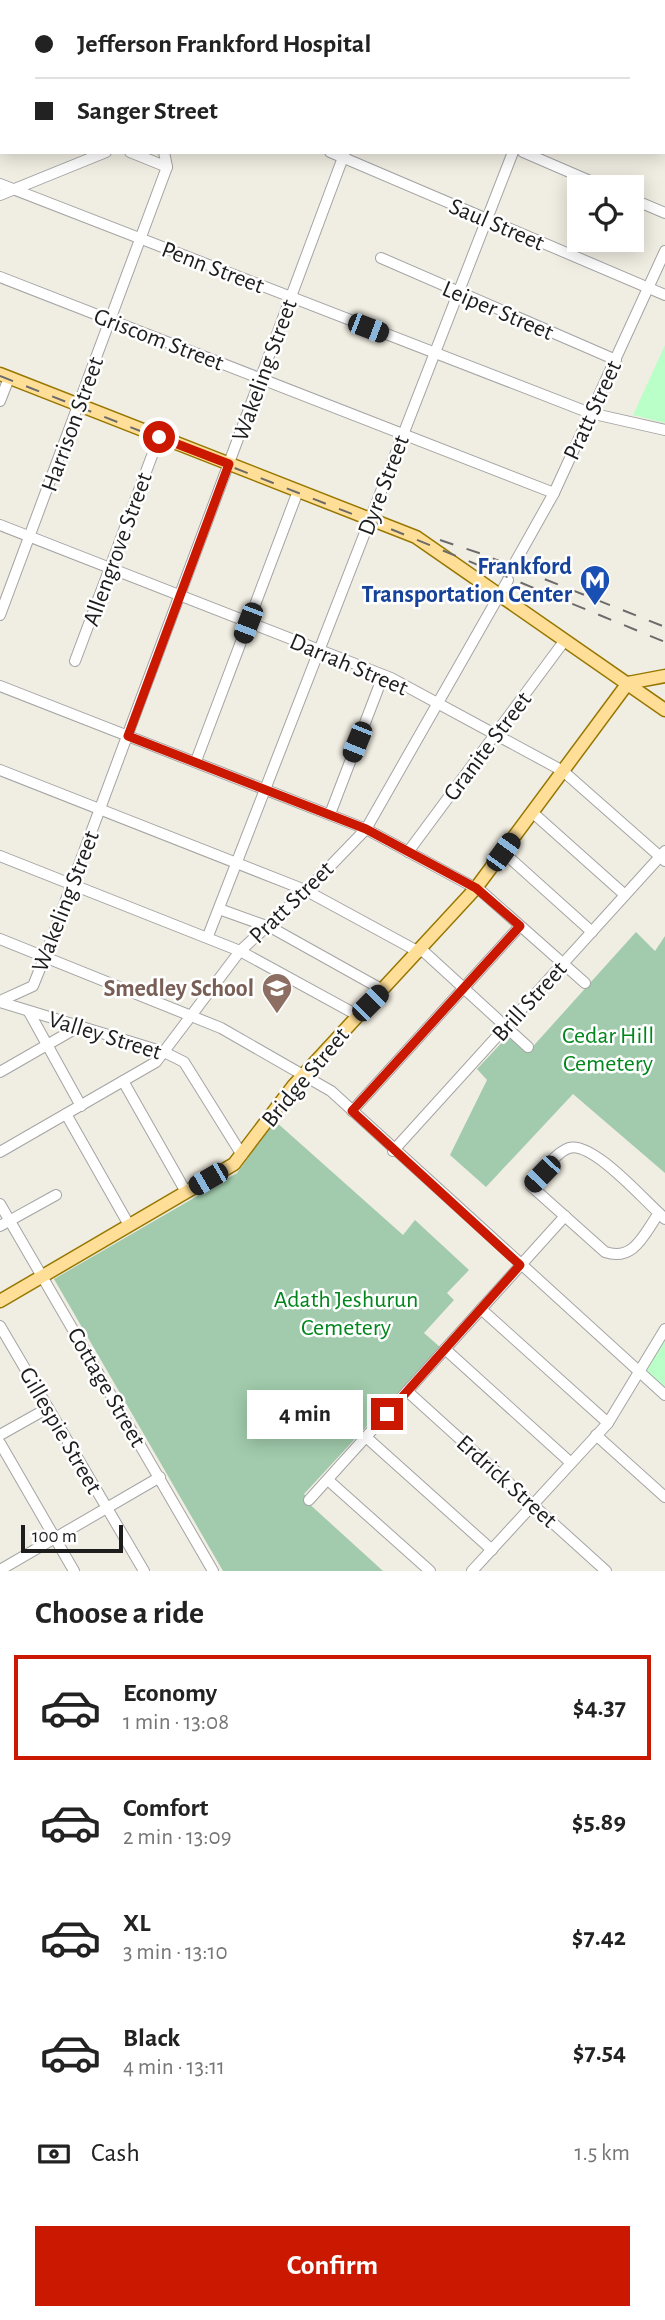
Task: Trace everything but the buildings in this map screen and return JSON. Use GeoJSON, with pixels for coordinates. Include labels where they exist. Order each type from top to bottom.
{"type":"FeatureCollection","features":[{"type":"Feature","properties":{"kind":"main road"},"geometry":{"type":"LineString","coordinates":[[4,376],[416,537],[665,710]]}},
{"type":"Feature","properties":{"kind":"main road"},"geometry":{"type":"LineString","coordinates":[[628,683],[665,677]]}},
{"type":"Feature","properties":{"kind":"main road"},"geometry":{"type":"LineString","coordinates":[[653,702],[665,677]]}},
{"type":"Feature","properties":{"kind":"main road","name":"Bridge Street"},"geometry":{"type":"LineString","coordinates":[[0,1301],[234,1164],[304,1073],[476,888],[628,683]]}},
{"type":"Feature","properties":{"kind":"street"},"geometry":{"type":"LineString","coordinates":[[0,195],[101,154]]}},
{"type":"Feature","properties":{"kind":"street"},"geometry":{"type":"LineString","coordinates":[[135,154],[167,167]]}},
{"type":"Feature","properties":{"kind":"street"},"geometry":{"type":"LineString","coordinates":[[164,154],[167,167]]}},
{"type":"Feature","properties":{"kind":"street","name":"Dyre Street"},"geometry":{"type":"LineString","coordinates":[[208,936],[512,154]]}},
{"type":"Feature","properties":{"kind":"street"},"geometry":{"type":"LineString","coordinates":[[528,154],[576,175]]}},
{"type":"Feature","properties":{"kind":"street","name":"Saul Street"},"geometry":{"type":"LineString","coordinates":[[344,155],[665,295]]}},
{"type":"Feature","properties":{"kind":"street","name":"Wakeling Street"},"geometry":{"type":"LineString","coordinates":[[0,1002],[33,986],[344,155]]}},
{"type":"Feature","properties":{"kind":"street","name":"Harrison Street"},"geometry":{"type":"LineString","coordinates":[[0,615],[167,167]]}},
{"type":"Feature","properties":{"kind":"street","name":"Penn Street"},"geometry":{"type":"LineString","coordinates":[[0,184],[590,413],[665,430]]}},
{"type":"Feature","properties":{"kind":"street"},"geometry":{"type":"LineString","coordinates":[[644,204],[665,213]]}},
{"type":"Feature","properties":{"kind":"street","name":"Pratt Street"},"geometry":{"type":"LineString","coordinates":[[513,566],[554,493],[650,289],[665,251]]}},
{"type":"Feature","properties":{"kind":"street","name":"Leiper Street"},"geometry":{"type":"LineString","coordinates":[[381,258],[615,360]]}},
{"type":"Feature","properties":{"kind":"street","name":"Griscom Street"},"geometry":{"type":"LineString","coordinates":[[0,277],[554,493]]}},
{"type":"Feature","properties":{"kind":"street"},"geometry":{"type":"LineString","coordinates":[[0,401],[4,376]]}},
{"type":"Feature","properties":{"kind":"street","name":"Allengrove Street"},"geometry":{"type":"LineString","coordinates":[[75,661],[159,437]]}},
{"type":"Feature","properties":{"kind":"street"},"geometry":{"type":"LineString","coordinates":[[196,761],[298,491]]}},
{"type":"Feature","properties":{"kind":"street","name":"Darrah Street"},"geometry":{"type":"LineString","coordinates":[[0,525],[383,676],[563,771],[663,856]]}},
{"type":"Feature","properties":{"kind":"street","name":"Pratt Street"},"geometry":{"type":"LineString","coordinates":[[0,1153],[156,1062],[240,951],[366,829],[502,596],[508,580]]}},
{"type":"Feature","properties":{"kind":"street","name":"Granite Street"},"geometry":{"type":"LineString","coordinates":[[408,852],[565,640]]}},
{"type":"Feature","properties":{"kind":"street"},"geometry":{"type":"LineString","coordinates":[[330,814],[383,676]]}},
{"type":"Feature","properties":{"kind":"street"},"geometry":{"type":"LineString","coordinates":[[0,686],[366,829],[476,888],[584,983]]}},
{"type":"Feature","properties":{"kind":"street"},"geometry":{"type":"LineString","coordinates":[[0,770],[305,890],[420,951],[528,1047]]}},
{"type":"Feature","properties":{"kind":"street"},"geometry":{"type":"LineString","coordinates":[[533,812],[625,895]]}},
{"type":"Feature","properties":{"kind":"street"},"geometry":{"type":"LineString","coordinates":[[503,852],[592,932]]}},
{"type":"Feature","properties":{"kind":"street"},"geometry":{"type":"LineString","coordinates":[[0,856],[208,936],[357,1015]]}},
{"type":"Feature","properties":{"kind":"street","name":"Brill Street"},"geometry":{"type":"LineString","coordinates":[[393,1151],[663,856]]}},
{"type":"Feature","properties":{"kind":"street"},"geometry":{"type":"LineString","coordinates":[[219,909],[272,928],[383,990]]}},
{"type":"Feature","properties":{"kind":"street"},"geometry":{"type":"LineString","coordinates":[[352,1111],[520,926]]}},
{"type":"Feature","properties":{"kind":"street"},"geometry":{"type":"LineString","coordinates":[[0,939],[192,1016],[304,1073],[331,1091],[393,1151],[665,1395]]}},
{"type":"Feature","properties":{"kind":"street","name":"Valley Street"},"geometry":{"type":"LineString","coordinates":[[0,1002],[164,1052],[184,1062],[242,1156]]}},
{"type":"Feature","properties":{"kind":"street"},"geometry":{"type":"LineString","coordinates":[[29,1012],[81,1105]]}},
{"type":"Feature","properties":{"kind":"street"},"geometry":{"type":"LineString","coordinates":[[0,1072],[80,1026]]}},
{"type":"Feature","properties":{"kind":"street"},"geometry":{"type":"LineString","coordinates":[[123,1081],[186,1192]]}},
{"type":"Feature","properties":{"kind":"street"},"geometry":{"type":"LineString","coordinates":[[66,1114],[129,1225]]}},
{"type":"Feature","properties":{"kind":"street"},"geometry":{"type":"LineString","coordinates":[[577,1147],[591,1152],[662,1216],[628,1254],[618,1256],[602,1250],[531,1185],[568,1148],[577,1147]]}},
{"type":"Feature","properties":{"kind":"street"},"geometry":{"type":"LineString","coordinates":[[5,1223],[56,1195]]}},
{"type":"Feature","properties":{"kind":"street","name":"Cottage Street"},"geometry":{"type":"LineString","coordinates":[[0,1204],[5,1223],[43,1276],[213,1571]]}},
{"type":"Feature","properties":{"kind":"street"},"geometry":{"type":"LineString","coordinates":[[309,1500],[565,1216]]}},
{"type":"Feature","properties":{"kind":"street"},"geometry":{"type":"LineString","coordinates":[[481,1309],[608,1423]]}},
{"type":"Feature","properties":{"kind":"street","name":"Gillespie Street"},"geometry":{"type":"LineString","coordinates":[[0,1326],[144,1571]]}},
{"type":"Feature","properties":{"kind":"street"},"geometry":{"type":"LineString","coordinates":[[472,1571],[608,1423],[641,1373],[665,1329]]}},
{"type":"Feature","properties":{"kind":"street"},"geometry":{"type":"LineString","coordinates":[[445,1349],[571,1463]]}},
{"type":"Feature","properties":{"kind":"street","name":"Erdrick Street"},"geometry":{"type":"LineString","coordinates":[[407,1391],[606,1571]]}},
{"type":"Feature","properties":{"kind":"street"},"geometry":{"type":"LineString","coordinates":[[0,1436],[48,1408]]}},
{"type":"Feature","properties":{"kind":"street"},"geometry":{"type":"LineString","coordinates":[[596,1435],[665,1497]]}},
{"type":"Feature","properties":{"kind":"street"},"geometry":{"type":"LineString","coordinates":[[366,1437],[492,1550]]}},
{"type":"Feature","properties":{"kind":"street"},"geometry":{"type":"LineString","coordinates":[[0,1443],[74,1571]]}},
{"type":"Feature","properties":{"kind":"street"},"geometry":{"type":"LineString","coordinates":[[5,1569],[160,1478]]}},
{"type":"Feature","properties":{"kind":"street"},"geometry":{"type":"LineString","coordinates":[[328,1480],[430,1571]]}},
{"type":"Feature","properties":{"kind":"green space"},"geometry":{"type":"Polygon","coordinates":[[[665,345],[665,423],[633,415],[665,345]]]}},
{"type":"Feature","properties":{"kind":"green space","name":"Cedar Hill Cemetery"},"geometry":{"type":"Polygon","coordinates":[[[636,932],[655,951],[665,936],[665,1173],[573,1094],[486,1187],[450,1155],[487,1080],[477,1069],[509,1035],[527,1053],[636,932]]]}},
{"type":"Feature","properties":{"kind":"green space","name":"Adath Jeshurun Cemetery"},"geometry":{"type":"Polygon","coordinates":[[[275,1121],[403,1235],[415,1220],[469,1270],[447,1293],[454,1300],[424,1333],[440,1347],[304,1494],[308,1498],[305,1500],[383,1571],[223,1571],[54,1279],[237,1173],[275,1121]]]}},
{"type":"Feature","properties":{"kind":"green space"},"geometry":{"type":"Polygon","coordinates":[[[665,1329],[665,1395],[641,1373],[665,1329]]]}},
{"type":"Feature","properties":{"kind":"railway"},"geometry":{"type":"LineString","coordinates":[[0,376],[398,532],[665,642]]}},
{"type":"Feature","properties":{"kind":"railway"},"geometry":{"type":"LineString","coordinates":[[440,540],[665,627]]}},
{"type":"Feature","properties":{"kind":"place","name":"Frankford Transportation Center"},"geometry":{"type":"Point","coordinates":[595,607]}},
{"type":"Feature","properties":{"kind":"place","name":"Smedley School"},"geometry":{"type":"Point","coordinates":[277,1015]}},
{"type":"Feature","properties":{"kind":"route"},"geometry":{"type":"LineString","coordinates":[[159,437],[229,464],[128,736],[366,829],[481,891],[520,926],[352,1111],[520,1265],[387,1414]]}}]}
